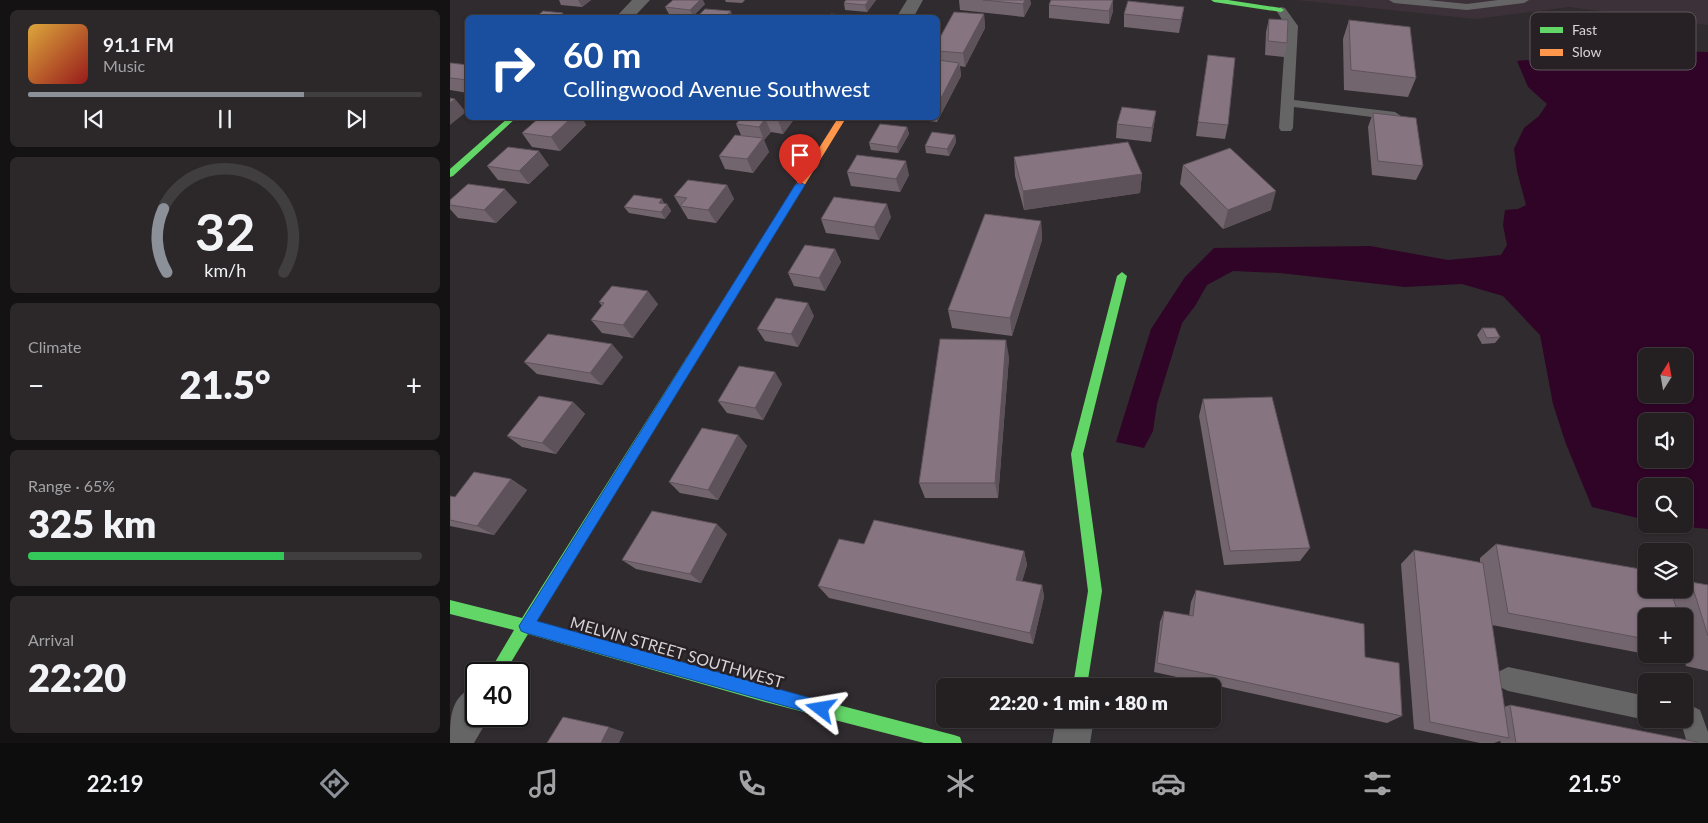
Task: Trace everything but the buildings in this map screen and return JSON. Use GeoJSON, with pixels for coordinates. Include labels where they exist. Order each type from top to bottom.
{"type":"FeatureCollection","features":[{"type":"Feature","properties":{"kind":"street"},"geometry":{"type":"LineString","coordinates":[[626,15],[642,0]]}},
{"type":"Feature","properties":{"kind":"street"},"geometry":{"type":"LineString","coordinates":[[906,15],[915,0]]}},
{"type":"Feature","properties":{"kind":"street"},"geometry":{"type":"LineString","coordinates":[[1214,0],[1281,10]]}},
{"type":"Feature","properties":{"kind":"street"},"geometry":{"type":"LineString","coordinates":[[450,174],[510,120]]}},
{"type":"Feature","properties":{"kind":"street"},"geometry":{"type":"LineString","coordinates":[[503,662],[841,120]]}},
{"type":"Feature","properties":{"kind":"street"},"geometry":{"type":"LineString","coordinates":[[1081,678],[1095,591],[1077,454],[1122,276]]}},
{"type":"Feature","properties":{"kind":"street","name":"MELVIN STREET SOUTHWEST"},"geometry":{"type":"LineString","coordinates":[[450,607],[526,626],[765,694],[954,743]]}},
{"type":"Feature","properties":{"kind":"street"},"geometry":{"type":"LineString","coordinates":[[452,743],[465,722]]}},
{"type":"Feature","properties":{"kind":"street"},"geometry":{"type":"LineString","coordinates":[[1071,743],[1074,728]]}},
{"type":"Feature","properties":{"kind":"lane"},"geometry":{"type":"LineString","coordinates":[[1394,0],[1467,7],[1524,0]]}},
{"type":"Feature","properties":{"kind":"lane"},"geometry":{"type":"LineString","coordinates":[[1281,10],[1292,26],[1286,128]]}},
{"type":"Feature","properties":{"kind":"lane"},"geometry":{"type":"LineString","coordinates":[[1288,103],[1395,116]]}},
{"type":"Feature","properties":{"kind":"lane"},"geometry":{"type":"LineString","coordinates":[[1508,679],[1638,706]]}},
{"type":"Feature","properties":{"kind":"lane"},"geometry":{"type":"LineString","coordinates":[[1695,719],[1699,743]]}},
{"type":"Feature","properties":{"kind":"shaded area"},"geometry":{"type":"Polygon","coordinates":[[[1297,0],[1708,0],[1708,25],[1696,23],[1696,12],[1608,12],[1569,7],[1475,19],[1297,0]]]}},
{"type":"Feature","properties":{"kind":"shaded area"},"geometry":{"type":"Polygon","coordinates":[[[1696,52],[1708,52],[1708,529],[1693,527],[1693,478],[1638,478],[1638,518],[1592,507],[1566,444],[1553,404],[1540,335],[1503,296],[1462,284],[1405,287],[1280,273],[1233,271],[1207,285],[1195,306],[1182,323],[1157,404],[1153,431],[1144,448],[1116,442],[1151,329],[1185,277],[1214,248],[1370,246],[1448,260],[1501,255],[1507,245],[1503,225],[1505,210],[1518,209],[1526,205],[1517,171],[1514,149],[1524,128],[1539,116],[1547,104],[1528,87],[1517,61],[1530,61],[1530,70],[1696,70],[1696,52]]]}},
{"type":"Feature","properties":{"kind":"traffic: fast"},"geometry":{"type":"LineString","coordinates":[[1214,0],[1281,10]]}},
{"type":"Feature","properties":{"kind":"traffic: fast"},"geometry":{"type":"LineString","coordinates":[[450,174],[510,120]]}},
{"type":"Feature","properties":{"kind":"traffic: fast"},"geometry":{"type":"LineString","coordinates":[[1081,678],[1095,591],[1077,454],[1122,276]]}},
{"type":"Feature","properties":{"kind":"traffic: fast"},"geometry":{"type":"LineString","coordinates":[[502,662],[691,360]]}},
{"type":"Feature","properties":{"kind":"traffic: fast"},"geometry":{"type":"LineString","coordinates":[[450,607],[526,626],[765,694],[954,743]]}},
{"type":"Feature","properties":{"kind":"traffic: slow"},"geometry":{"type":"LineString","coordinates":[[691,360],[841,120]]}},
{"type":"Feature","properties":{"kind":"route"},"geometry":{"type":"LineString","coordinates":[[800,185],[526,626],[821,709]]}}]}
